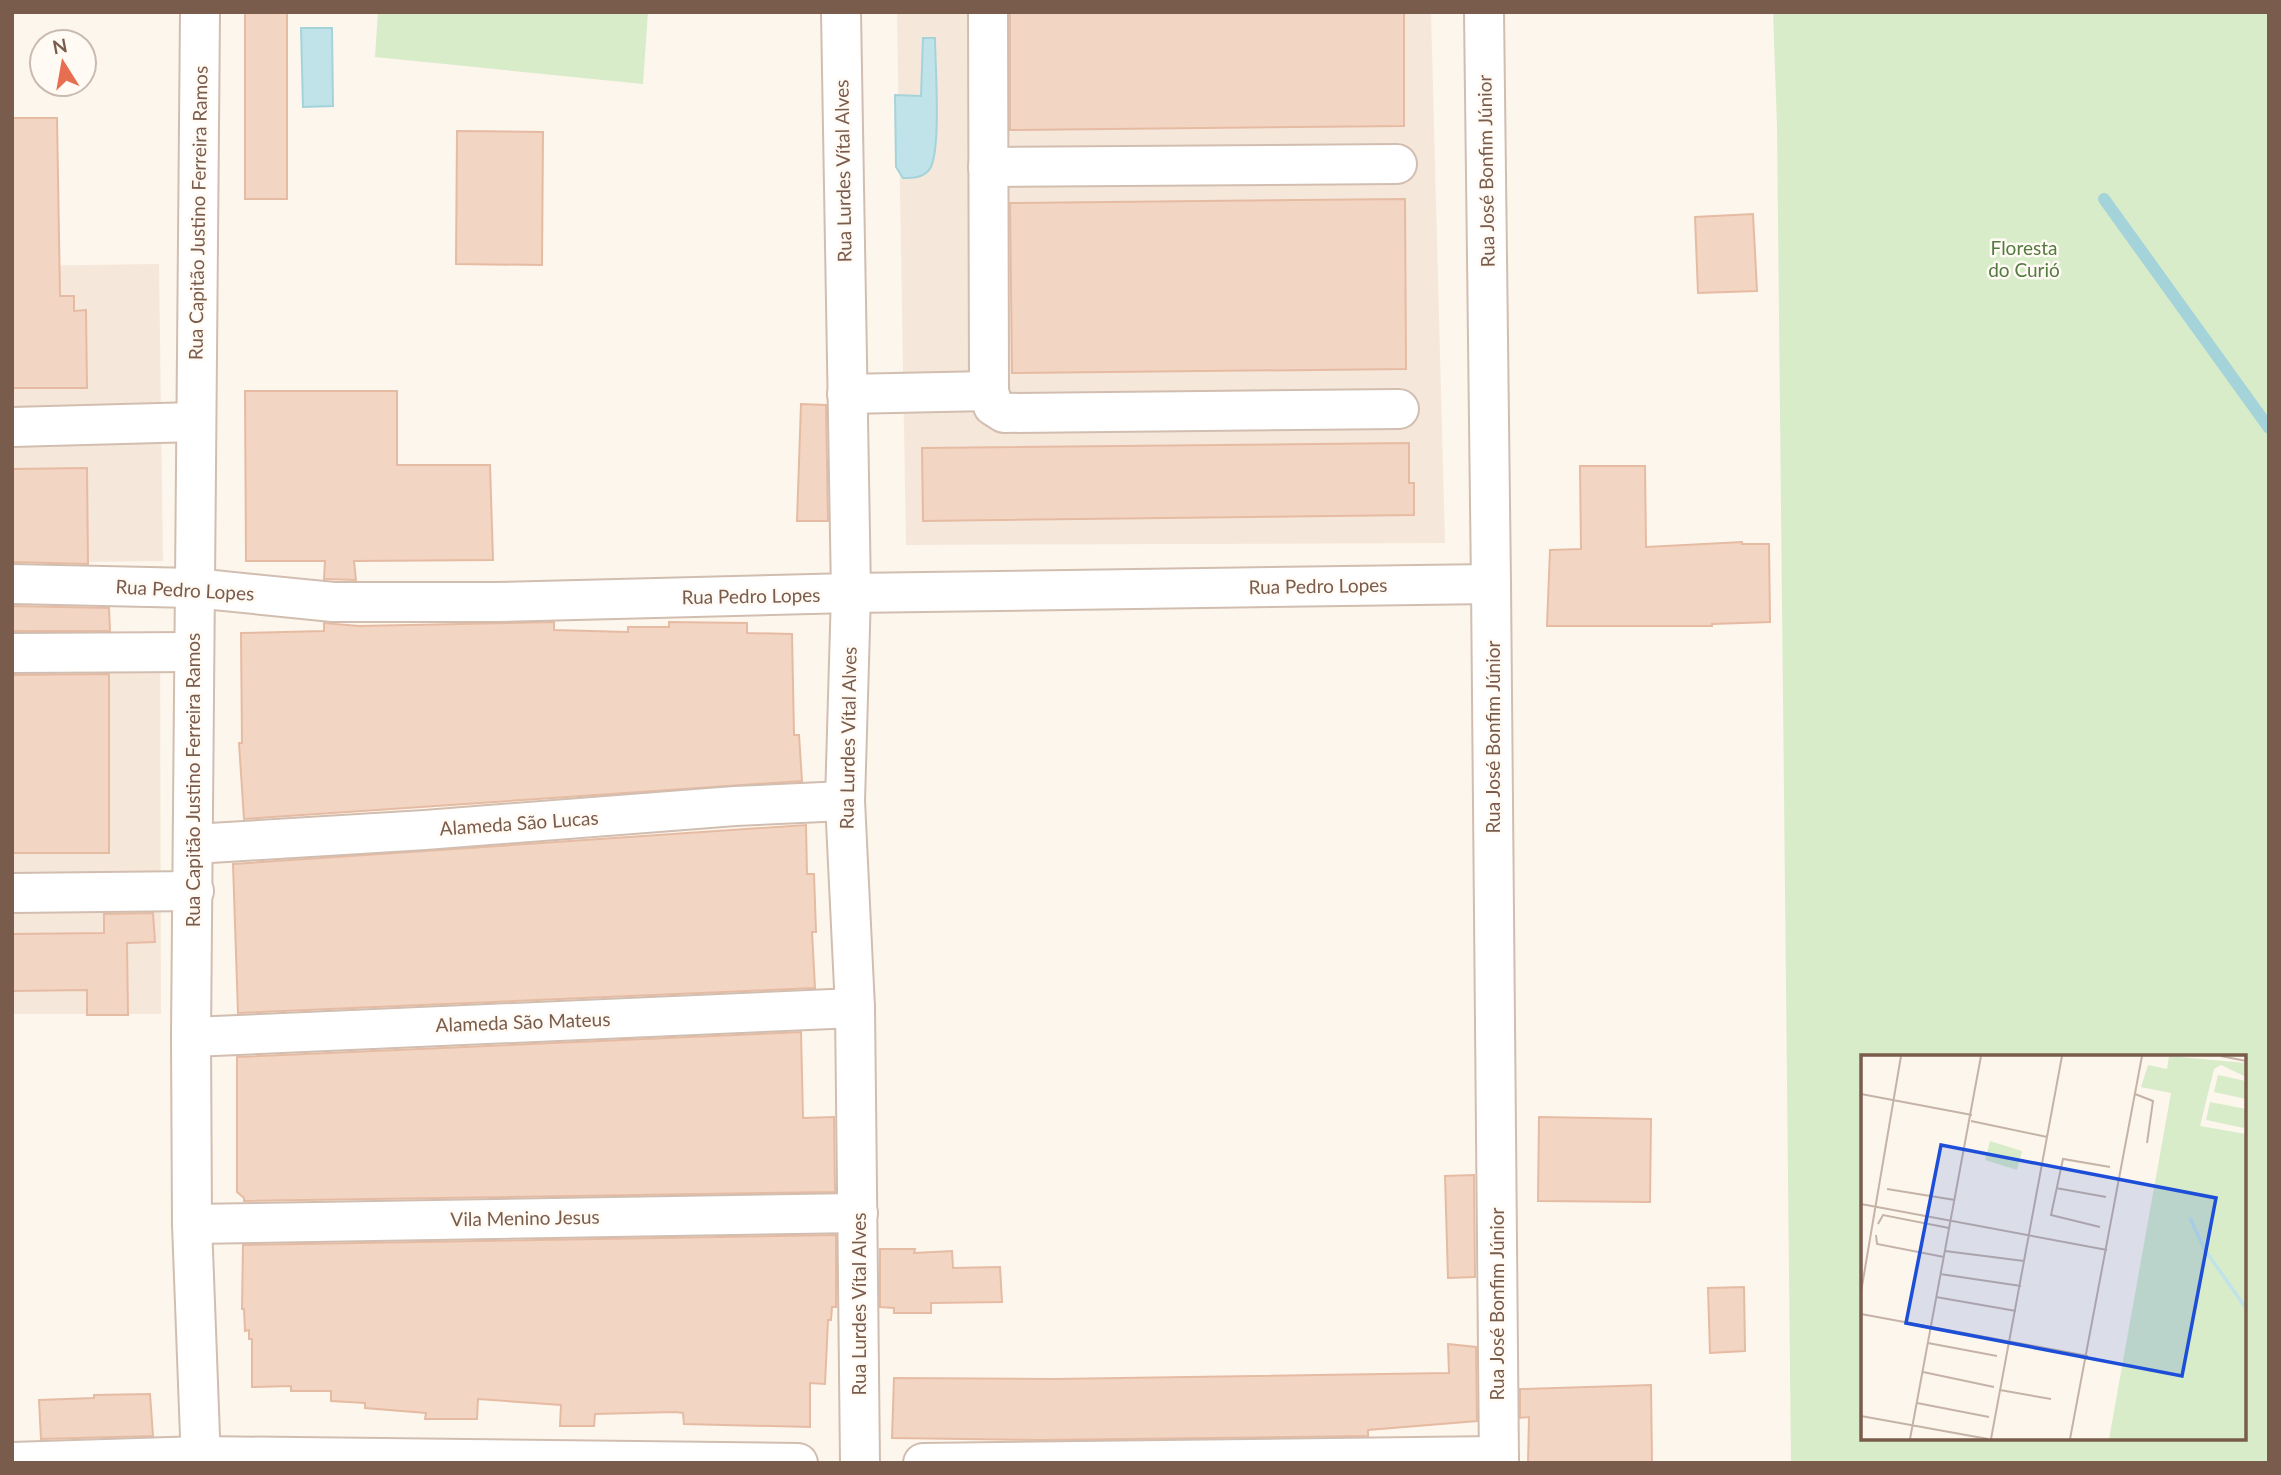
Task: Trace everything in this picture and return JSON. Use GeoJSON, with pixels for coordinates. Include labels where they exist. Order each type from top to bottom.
{"type":"FeatureCollection","features":[{"type":"Feature","properties":{"kind":"street","name":"Rua Capitão Justino Ferreira Ramos"},"geometry":{"type":"LineString","coordinates":[[200,12],[191,1037],[192,1224],[201,1460]]}},
{"type":"Feature","properties":{"kind":"street","name":"Rua Lurdes Vítal Alves"},"geometry":{"type":"LineString","coordinates":[[841,12],[851,593],[845,801],[855,1008],[860,1463]]}},
{"type":"Feature","properties":{"kind":"street"},"geometry":{"type":"LineString","coordinates":[[988,12],[989,391],[993,406],[1004,413],[1399,408]]}},
{"type":"Feature","properties":{"kind":"street","name":"Rua José Bonfim Júnior"},"geometry":{"type":"LineString","coordinates":[[1484,12],[1499,1460]]}},
{"type":"Feature","properties":{"kind":"street"},"geometry":{"type":"LineString","coordinates":[[988,167],[1397,163]]}},
{"type":"Feature","properties":{"kind":"street"},"geometry":{"type":"LineString","coordinates":[[847,394],[989,391]]}},
{"type":"Feature","properties":{"kind":"street"},"geometry":{"type":"LineString","coordinates":[[12,427],[196,422]]}},
{"type":"Feature","properties":{"kind":"street","name":"Rua Pedro Lopes"},"geometry":{"type":"LineString","coordinates":[[12,584],[194,588],[333,602],[496,602],[851,593],[1491,584]]}},
{"type":"Feature","properties":{"kind":"street"},"geometry":{"type":"LineString","coordinates":[[12,653],[193,652]]}},
{"type":"Feature","properties":{"kind":"street","name":"Alameda São Lucas"},"geometry":{"type":"LineString","coordinates":[[194,844],[425,830],[735,806],[845,801]]}},
{"type":"Feature","properties":{"kind":"street"},"geometry":{"type":"LineString","coordinates":[[12,893],[194,891]]}},
{"type":"Feature","properties":{"kind":"street","name":"Alameda São Mateus"},"geometry":{"type":"LineString","coordinates":[[191,1037],[855,1008]]}},
{"type":"Feature","properties":{"kind":"street","name":"Vila Menino Jesus"},"geometry":{"type":"LineString","coordinates":[[192,1224],[858,1213]]}},
{"type":"Feature","properties":{"kind":"street"},"geometry":{"type":"LineString","coordinates":[[12,1462],[201,1460],[799,1463]]}},
{"type":"Feature","properties":{"kind":"street"},"geometry":{"type":"LineString","coordinates":[[923,1463],[1499,1460]]}},
{"type":"Feature","properties":{"kind":"shaded area"},"geometry":{"type":"Polygon","coordinates":[[[897,12],[1431,12],[1445,543],[906,545],[897,12]]]}},
{"type":"Feature","properties":{"kind":"shaded area"},"geometry":{"type":"Polygon","coordinates":[[[159,264],[163,561],[12,563],[12,266],[159,264]]]}},
{"type":"Feature","properties":{"kind":"shaded area"},"geometry":{"type":"Polygon","coordinates":[[[160,636],[161,1014],[12,1014],[12,639],[160,636]]]}},
{"type":"Feature","properties":{"kind":"green space"},"geometry":{"type":"Polygon","coordinates":[[[378,12],[648,12],[643,84],[375,57],[378,12]]]}},
{"type":"Feature","properties":{"kind":"green space","name":"Floresta do Curió"},"geometry":{"type":"Polygon","coordinates":[[[1773,12],[2269,12],[2269,1463],[1791,1463],[1777,126],[1773,12]]]}},
{"type":"Feature","properties":{"kind":"water"},"geometry":{"type":"Polygon","coordinates":[[[301,28],[332,28],[333,106],[303,107],[301,28]]]}},
{"type":"Feature","properties":{"kind":"water"},"geometry":{"type":"Polygon","coordinates":[[[923,38],[935,38],[937,107],[933,161],[926,173],[914,178],[903,178],[896,167],[895,95],[921,96],[923,38]]]}},
{"type":"Feature","properties":{"kind":"building"},"geometry":{"type":"Polygon","coordinates":[[[245,12],[287,12],[287,199],[245,199],[245,12]]]}},
{"type":"Feature","properties":{"kind":"building"},"geometry":{"type":"Polygon","coordinates":[[[1010,12],[1404,12],[1404,126],[1010,130],[1010,12]]]}},
{"type":"Feature","properties":{"kind":"building"},"geometry":{"type":"Polygon","coordinates":[[[12,118],[57,118],[60,296],[74,296],[74,311],[86,310],[87,388],[12,388],[12,118]]]}},
{"type":"Feature","properties":{"kind":"building"},"geometry":{"type":"Polygon","coordinates":[[[457,131],[543,132],[542,265],[456,264],[457,131]]]}},
{"type":"Feature","properties":{"kind":"building"},"geometry":{"type":"Polygon","coordinates":[[[1405,199],[1406,369],[1012,373],[1010,203],[1405,199]]]}},
{"type":"Feature","properties":{"kind":"building"},"geometry":{"type":"Polygon","coordinates":[[[1753,214],[1757,291],[1698,293],[1695,217],[1753,214]]]}},
{"type":"Feature","properties":{"kind":"building"},"geometry":{"type":"Polygon","coordinates":[[[245,391],[397,391],[397,465],[490,465],[493,560],[354,561],[356,580],[324,579],[325,561],[246,561],[245,391]]]}},
{"type":"Feature","properties":{"kind":"building"},"geometry":{"type":"Polygon","coordinates":[[[801,404],[826,405],[828,521],[797,521],[801,404]]]}},
{"type":"Feature","properties":{"kind":"building"},"geometry":{"type":"Polygon","coordinates":[[[1409,443],[1409,483],[1414,483],[1414,515],[923,521],[922,448],[1409,443]]]}},
{"type":"Feature","properties":{"kind":"building"},"geometry":{"type":"Polygon","coordinates":[[[1580,466],[1645,466],[1646,547],[1742,542],[1769,544],[1770,622],[1712,626],[1547,626],[1550,550],[1581,549],[1580,466]]]}},
{"type":"Feature","properties":{"kind":"building"},"geometry":{"type":"Polygon","coordinates":[[[87,468],[88,564],[12,562],[12,469],[87,468]]]}},
{"type":"Feature","properties":{"kind":"building"},"geometry":{"type":"Polygon","coordinates":[[[12,606],[109,608],[110,631],[12,631],[12,606]]]}},
{"type":"Feature","properties":{"kind":"building"},"geometry":{"type":"Polygon","coordinates":[[[554,622],[554,630],[628,632],[628,627],[669,627],[669,622],[747,623],[747,633],[792,634],[794,735],[799,735],[802,781],[244,819],[239,743],[242,743],[241,633],[324,631],[324,623],[359,626],[554,622]]]}},
{"type":"Feature","properties":{"kind":"building"},"geometry":{"type":"Polygon","coordinates":[[[109,674],[109,853],[12,853],[12,675],[109,674]]]}},
{"type":"Feature","properties":{"kind":"building"},"geometry":{"type":"Polygon","coordinates":[[[806,825],[807,874],[814,874],[816,932],[812,932],[815,988],[238,1013],[233,864],[806,825]]]}},
{"type":"Feature","properties":{"kind":"building"},"geometry":{"type":"Polygon","coordinates":[[[153,913],[155,942],[127,943],[128,1015],[87,1015],[87,990],[12,991],[12,934],[104,933],[104,914],[153,913]]]}},
{"type":"Feature","properties":{"kind":"building"},"geometry":{"type":"Polygon","coordinates":[[[801,1032],[803,1118],[834,1117],[835,1192],[244,1201],[237,1192],[237,1057],[801,1032]]]}},
{"type":"Feature","properties":{"kind":"building"},"geometry":{"type":"Polygon","coordinates":[[[1539,1117],[1651,1119],[1650,1202],[1538,1201],[1539,1117]]]}},
{"type":"Feature","properties":{"kind":"building"},"geometry":{"type":"Polygon","coordinates":[[[1474,1175],[1475,1277],[1448,1278],[1445,1176],[1474,1175]]]}},
{"type":"Feature","properties":{"kind":"building"},"geometry":{"type":"Polygon","coordinates":[[[836,1235],[836,1307],[832,1307],[831,1320],[828,1320],[825,1384],[810,1383],[810,1427],[684,1424],[683,1413],[675,1412],[595,1414],[594,1426],[560,1426],[561,1405],[478,1399],[477,1419],[425,1419],[426,1413],[365,1408],[365,1403],[331,1401],[331,1391],[291,1391],[291,1386],[252,1387],[252,1339],[249,1339],[249,1330],[245,1331],[242,1309],[243,1245],[836,1235]]]}},
{"type":"Feature","properties":{"kind":"building"},"geometry":{"type":"Polygon","coordinates":[[[880,1249],[915,1249],[914,1253],[952,1251],[953,1268],[1000,1267],[1002,1302],[931,1303],[931,1313],[894,1313],[894,1308],[880,1307],[880,1249]]]}},
{"type":"Feature","properties":{"kind":"building"},"geometry":{"type":"Polygon","coordinates":[[[1744,1287],[1745,1351],[1710,1353],[1708,1288],[1744,1287]]]}},
{"type":"Feature","properties":{"kind":"building"},"geometry":{"type":"Polygon","coordinates":[[[1448,1344],[1476,1347],[1477,1421],[1368,1430],[1368,1436],[1042,1440],[892,1438],[894,1378],[1054,1379],[1449,1373],[1448,1344]]]}},
{"type":"Feature","properties":{"kind":"building"},"geometry":{"type":"Polygon","coordinates":[[[1651,1385],[1652,1463],[1528,1463],[1529,1417],[1520,1418],[1520,1389],[1651,1385]]]}},
{"type":"Feature","properties":{"kind":"building"},"geometry":{"type":"Polygon","coordinates":[[[150,1394],[153,1436],[41,1439],[39,1400],[150,1394]]]}},
{"type":"Feature","properties":{"kind":"waterway"},"geometry":{"type":"LineString","coordinates":[[2104,199],[2269,428]]}}]}
